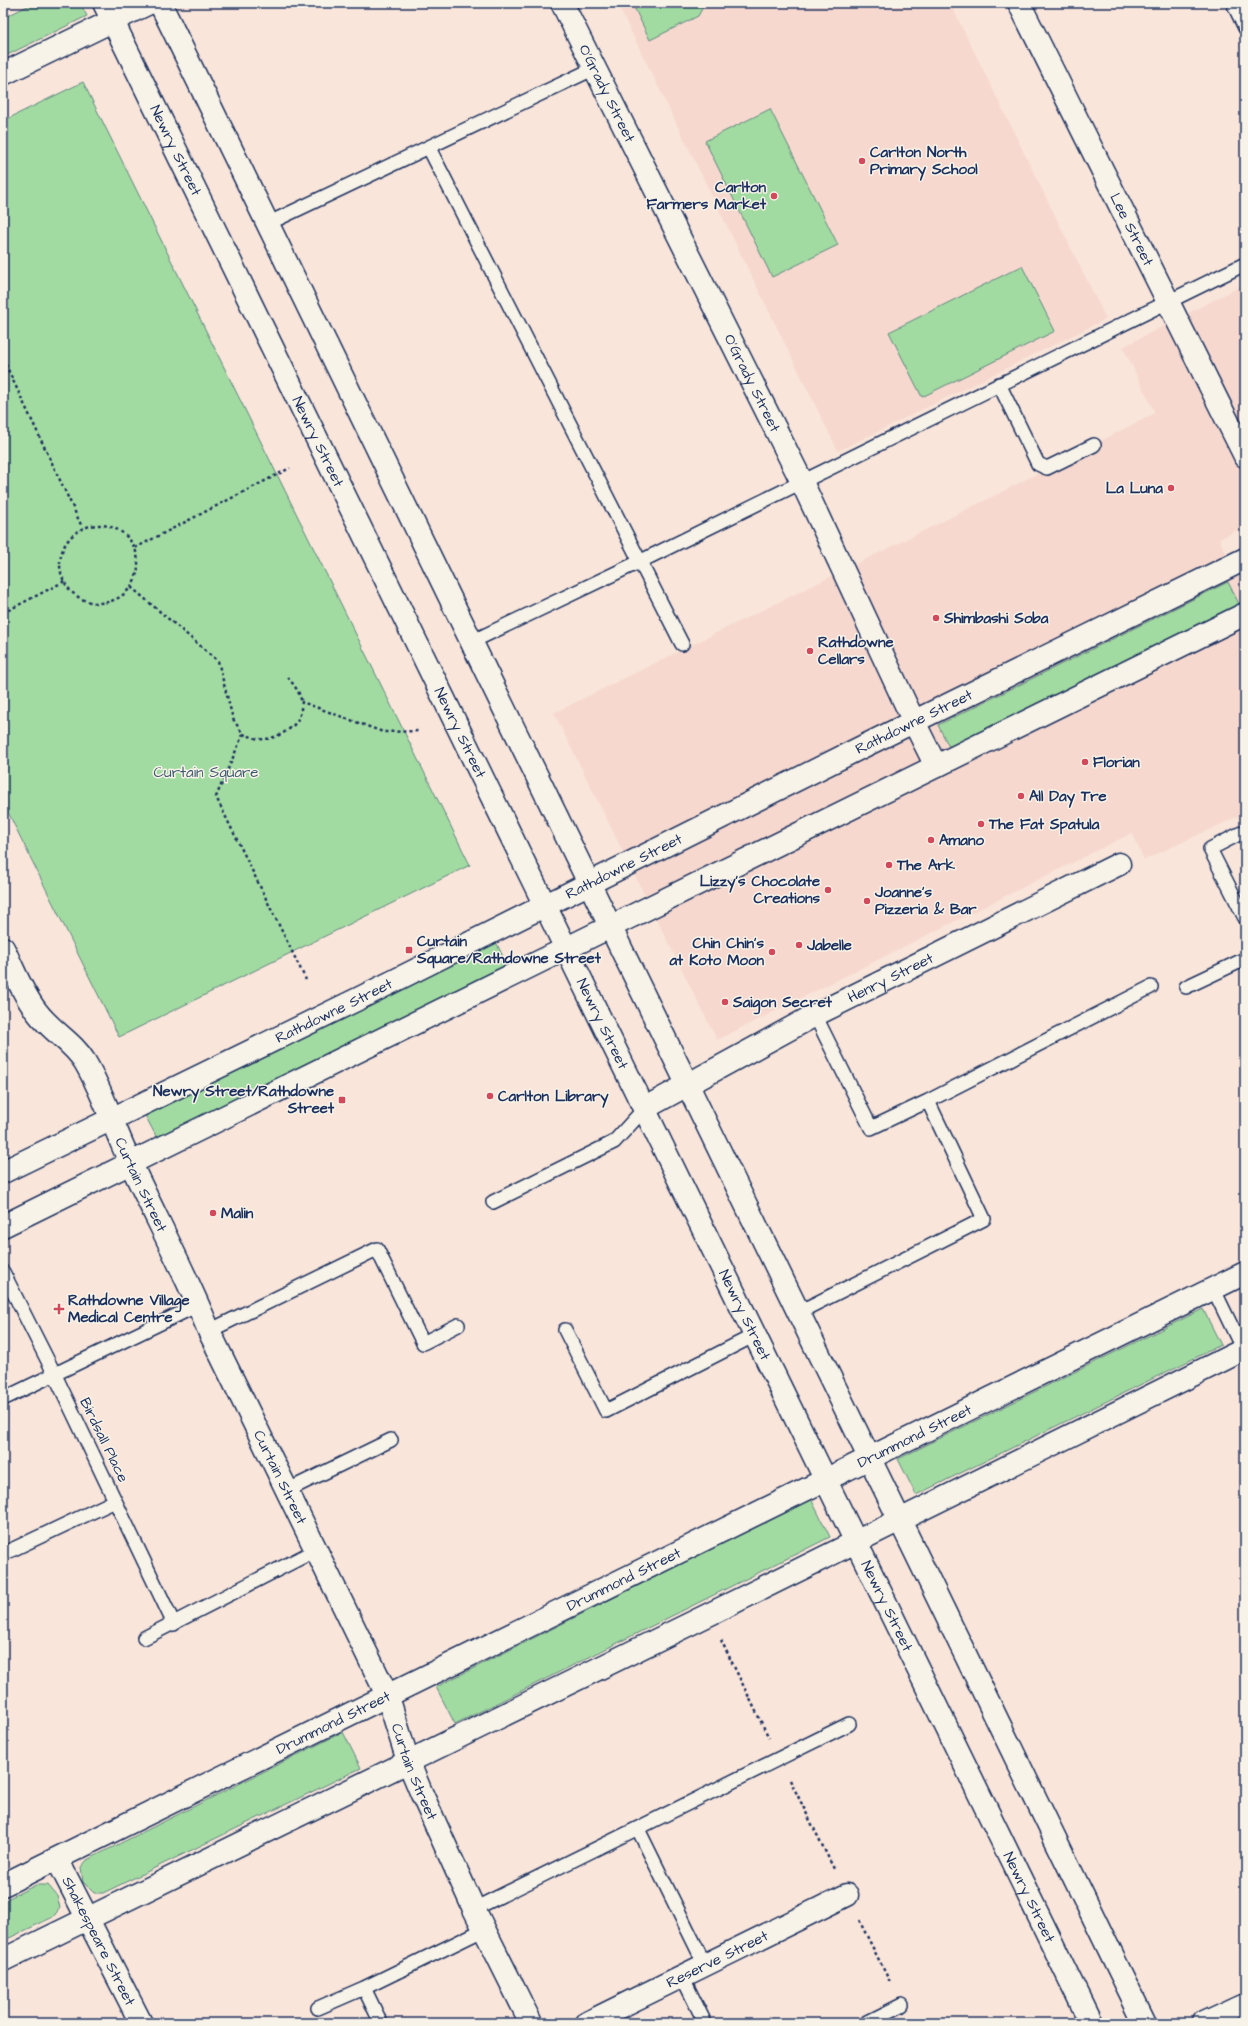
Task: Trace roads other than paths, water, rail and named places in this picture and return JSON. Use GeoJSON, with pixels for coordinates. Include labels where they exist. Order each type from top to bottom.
{"type":"FeatureCollection","features":[{"type":"Feature","properties":{"kind":"street"},"geometry":{"type":"LineString","coordinates":[[3,74],[109,12],[149,3]]}},
{"type":"Feature","properties":{"kind":"street"},"geometry":{"type":"LineString","coordinates":[[160,3],[1145,2023]]}},
{"type":"Feature","properties":{"kind":"street","name":"O'Grady Street"},"geometry":{"type":"LineString","coordinates":[[562,3],[801,480],[936,766]]}},
{"type":"Feature","properties":{"kind":"street","name":"Lee Street"},"geometry":{"type":"LineString","coordinates":[[1019,3],[1245,456]]}},
{"type":"Feature","properties":{"kind":"street","name":"Newry Street"},"geometry":{"type":"LineString","coordinates":[[109,12],[1091,2023]]}},
{"type":"Feature","properties":{"kind":"street","name":"Rathdowne Street"},"geometry":{"type":"LineString","coordinates":[[3,1172],[335,1010],[914,722],[1245,560]]}},
{"type":"Feature","properties":{"kind":"street"},"geometry":{"type":"LineString","coordinates":[[3,1226],[611,928],[1245,614]]}},
{"type":"Feature","properties":{"kind":"street","name":"Henry Street"},"geometry":{"type":"LineString","coordinates":[[645,1108],[815,1015],[1119,864]]}},
{"type":"Feature","properties":{"kind":"street","name":"Curtain Street"},"geometry":{"type":"LineString","coordinates":[[4,954],[37,1012],[52,1030],[75,1048],[85,1062],[112,1118],[130,1163],[209,1331],[388,1697],[408,1761],[474,1909],[531,2023]]}},
{"type":"Feature","properties":{"kind":"street","name":"Drummond Street"},"geometry":{"type":"LineString","coordinates":[[3,1885],[388,1697],[1245,1273]]}},
{"type":"Feature","properties":{"kind":"street"},"geometry":{"type":"LineString","coordinates":[[3,1960],[708,1615],[1244,1349]]}},
{"type":"Feature","properties":{"kind":"street","name":"Shakespeare Street"},"geometry":{"type":"LineString","coordinates":[[57,1859],[141,2023]]}},
{"type":"Feature","properties":{"kind":"street","name":"Reserve Street"},"geometry":{"type":"LineString","coordinates":[[587,2023],[847,1895]]}},
{"type":"Feature","properties":{"kind":"street"},"geometry":{"type":"LineString","coordinates":[[1204,2023],[1245,2004]]}},
{"type":"Feature","properties":{"kind":"lane"},"geometry":{"type":"LineString","coordinates":[[1233,3],[1245,28]]}},
{"type":"Feature","properties":{"kind":"lane"},"geometry":{"type":"LineString","coordinates":[[267,224],[595,68]]}},
{"type":"Feature","properties":{"kind":"lane"},"geometry":{"type":"LineString","coordinates":[[429,148],[682,644]]}},
{"type":"Feature","properties":{"kind":"lane"},"geometry":{"type":"LineString","coordinates":[[471,642],[639,562],[801,480],[1245,264]]}},
{"type":"Feature","properties":{"kind":"lane"},"geometry":{"type":"LineString","coordinates":[[999,384],[1038,464],[1047,468],[1094,446]]}},
{"type":"Feature","properties":{"kind":"lane"},"geometry":{"type":"LineString","coordinates":[[1245,831],[1210,849],[1245,918]]}},
{"type":"Feature","properties":{"kind":"lane"},"geometry":{"type":"LineString","coordinates":[[1186,987],[1245,959]]}},
{"type":"Feature","properties":{"kind":"lane"},"geometry":{"type":"LineString","coordinates":[[815,1015],[871,1128],[928,1101],[1151,987]]}},
{"type":"Feature","properties":{"kind":"lane"},"geometry":{"type":"LineString","coordinates":[[799,1312],[984,1219],[928,1101]]}},
{"type":"Feature","properties":{"kind":"lane"},"geometry":{"type":"LineString","coordinates":[[493,1202],[614,1142],[645,1108]]}},
{"type":"Feature","properties":{"kind":"lane"},"geometry":{"type":"LineString","coordinates":[[209,1331],[377,1249],[423,1343],[458,1325]]}},
{"type":"Feature","properties":{"kind":"lane","name":"Birdsall Place"},"geometry":{"type":"LineString","coordinates":[[3,1272],[54,1373],[174,1624]]}},
{"type":"Feature","properties":{"kind":"lane"},"geometry":{"type":"LineString","coordinates":[[1213,1288],[1244,1349]]}},
{"type":"Feature","properties":{"kind":"lane"},"geometry":{"type":"LineString","coordinates":[[3,1398],[198,1305]]}},
{"type":"Feature","properties":{"kind":"lane"},"geometry":{"type":"LineString","coordinates":[[565,1330],[606,1410],[754,1335]]}},
{"type":"Feature","properties":{"kind":"lane"},"geometry":{"type":"LineString","coordinates":[[286,1491],[391,1440]]}},
{"type":"Feature","properties":{"kind":"lane"},"geometry":{"type":"LineString","coordinates":[[3,1554],[115,1501]]}},
{"type":"Feature","properties":{"kind":"lane"},"geometry":{"type":"LineString","coordinates":[[144,1638],[174,1624],[316,1550]]}},
{"type":"Feature","properties":{"kind":"lane"},"geometry":{"type":"LineString","coordinates":[[474,1909],[849,1724]]}},
{"type":"Feature","properties":{"kind":"lane"},"geometry":{"type":"LineString","coordinates":[[638,1829],[705,1965]]}},
{"type":"Feature","properties":{"kind":"lane"},"geometry":{"type":"LineString","coordinates":[[318,2008],[364,1988],[485,1929]]}},
{"type":"Feature","properties":{"kind":"lane"},"geometry":{"type":"LineString","coordinates":[[682,1976],[705,2023]]}},
{"type":"Feature","properties":{"kind":"lane"},"geometry":{"type":"LineString","coordinates":[[364,1988],[381,2023]]}},
{"type":"Feature","properties":{"kind":"lane"},"geometry":{"type":"LineString","coordinates":[[866,2023],[902,2005]]}},
{"type":"Feature","properties":{"kind":"place","name":"Carlton North Primary School"},"geometry":{"type":"Point","coordinates":[862,161]}},
{"type":"Feature","properties":{"kind":"place","name":"Carlton Farmers Market"},"geometry":{"type":"Point","coordinates":[774,196]}},
{"type":"Feature","properties":{"kind":"place","name":"La Luna"},"geometry":{"type":"Point","coordinates":[1171,488]}},
{"type":"Feature","properties":{"kind":"place","name":"Shimbashi Soba"},"geometry":{"type":"Point","coordinates":[936,618]}},
{"type":"Feature","properties":{"kind":"place","name":"Rathdowne Cellars"},"geometry":{"type":"Point","coordinates":[810,651]}},
{"type":"Feature","properties":{"kind":"place","name":"Florian"},"geometry":{"type":"Point","coordinates":[1085,762]}},
{"type":"Feature","properties":{"kind":"place","name":"All Day Tre"},"geometry":{"type":"Point","coordinates":[1021,796]}},
{"type":"Feature","properties":{"kind":"place","name":"The Fat Spatula"},"geometry":{"type":"Point","coordinates":[981,824]}},
{"type":"Feature","properties":{"kind":"place","name":"Amano"},"geometry":{"type":"Point","coordinates":[931,840]}},
{"type":"Feature","properties":{"kind":"place","name":"The Ark"},"geometry":{"type":"Point","coordinates":[889,865]}},
{"type":"Feature","properties":{"kind":"place","name":"Lizzy's Chocolate Creations"},"geometry":{"type":"Point","coordinates":[828,890]}},
{"type":"Feature","properties":{"kind":"place","name":"Joanne's Pizzeria & Bar"},"geometry":{"type":"Point","coordinates":[867,901]}},
{"type":"Feature","properties":{"kind":"place","name":"Jabelle"},"geometry":{"type":"Point","coordinates":[799,945]}},
{"type":"Feature","properties":{"kind":"place","name":"Curtain Square/Rathdowne Street"},"geometry":{"type":"Point","coordinates":[409,950]}},
{"type":"Feature","properties":{"kind":"place","name":"Chin Chin's at Koto Moon"},"geometry":{"type":"Point","coordinates":[772,952]}},
{"type":"Feature","properties":{"kind":"place","name":"Saigon Secret"},"geometry":{"type":"Point","coordinates":[725,1002]}},
{"type":"Feature","properties":{"kind":"place","name":"Carlton Library"},"geometry":{"type":"Point","coordinates":[490,1096]}},
{"type":"Feature","properties":{"kind":"place","name":"Newry Street/Rathdowne Street"},"geometry":{"type":"Point","coordinates":[342,1100]}},
{"type":"Feature","properties":{"kind":"place","name":"Malin"},"geometry":{"type":"Point","coordinates":[213,1213]}},
{"type":"Feature","properties":{"kind":"place","name":"Rathdowne Village Medical Centre"},"geometry":{"type":"Point","coordinates":[59,1309]}},
{"type":"Feature","properties":{"kind":"park label","name":"Curtain Square"},"geometry":{"type":"Point","coordinates":[206,772]}}]}
